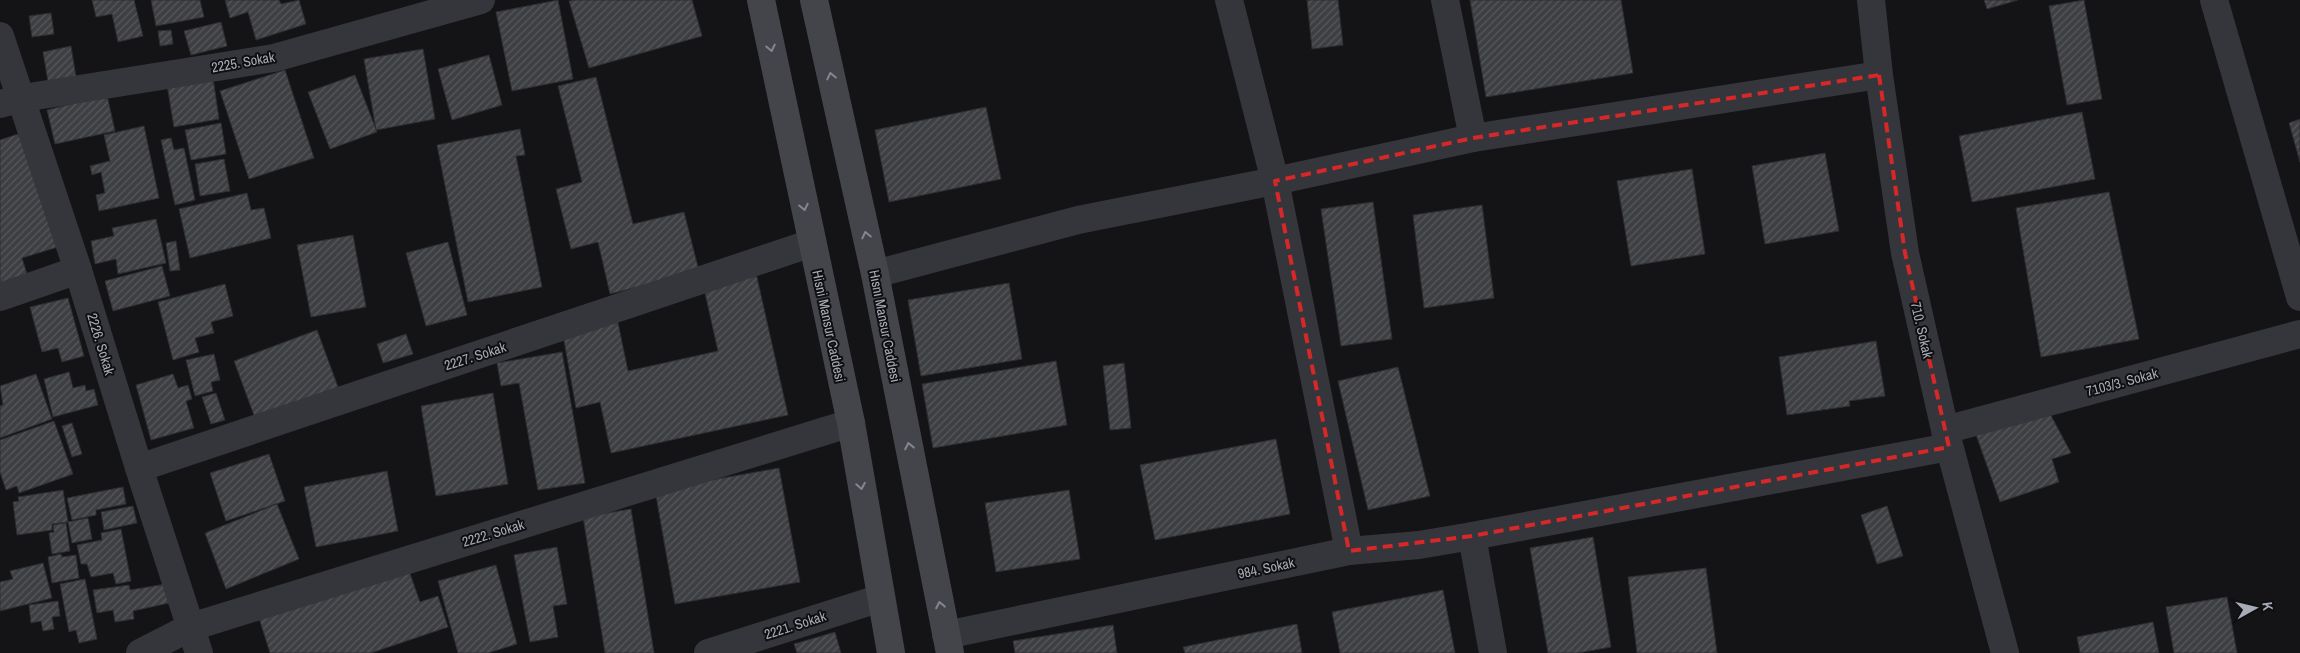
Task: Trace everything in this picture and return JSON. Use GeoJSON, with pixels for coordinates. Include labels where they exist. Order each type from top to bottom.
{"type":"FeatureCollection","features":[{"type":"Feature","properties":{"kind":"main road","name":"Hisni Mansur Caddesi"},"geometry":{"type":"LineString","coordinates":[[761,0],[851,423],[890,653]]}},
{"type":"Feature","properties":{"kind":"main road","name":"Hısnı Mansur Caddesi"},"geometry":{"type":"LineString","coordinates":[[814,0],[875,274],[948,644]]}},
{"type":"Feature","properties":{"kind":"street","name":"2225. Sokak"},"geometry":{"type":"LineString","coordinates":[[11,101],[274,58],[482,0]]}},
{"type":"Feature","properties":{"kind":"street"},"geometry":{"type":"LineString","coordinates":[[1229,0],[1275,181],[1350,551]]}},
{"type":"Feature","properties":{"kind":"street"},"geometry":{"type":"LineString","coordinates":[[1445,0],[1473,138]]}},
{"type":"Feature","properties":{"kind":"street","name":"710. Sokak"},"geometry":{"type":"LineString","coordinates":[[1871,0],[1879,75],[1905,253],[1947,439],[2005,653]]}},
{"type":"Feature","properties":{"kind":"street"},"geometry":{"type":"LineString","coordinates":[[2214,0],[2300,297]]}},
{"type":"Feature","properties":{"kind":"street","name":"2226. Sokak"},"geometry":{"type":"LineString","coordinates":[[0,36],[11,101],[78,270],[199,653]]}},
{"type":"Feature","properties":{"kind":"street"},"geometry":{"type":"LineString","coordinates":[[875,274],[1078,220],[1275,181],[1473,138],[1879,75]]}},
{"type":"Feature","properties":{"kind":"street","name":"2227. Sokak"},"geometry":{"type":"LineString","coordinates":[[139,468],[812,243]]}},
{"type":"Feature","properties":{"kind":"street"},"geometry":{"type":"LineString","coordinates":[[0,297],[78,270]]}},
{"type":"Feature","properties":{"kind":"street","name":"7103/3. Sokak"},"geometry":{"type":"LineString","coordinates":[[1472,536],[1947,439],[2300,334]]}},
{"type":"Feature","properties":{"kind":"street","name":"2222. Sokak"},"geometry":{"type":"LineString","coordinates":[[140,653],[191,627],[851,423]]}},
{"type":"Feature","properties":{"kind":"street"},"geometry":{"type":"LineString","coordinates":[[1472,536],[1493,653]]}},
{"type":"Feature","properties":{"kind":"street","name":"984. Sokak"},"geometry":{"type":"LineString","coordinates":[[948,644],[1350,551],[1419,545],[1472,536]]}},
{"type":"Feature","properties":{"kind":"street","name":"2221. Sokak"},"geometry":{"type":"LineString","coordinates":[[708,653],[881,598]]}},
{"type":"Feature","properties":{"kind":"highlighted area"},"geometry":{"type":"Polygon","coordinates":[[[1879,75],[1905,253],[1949,447],[1472,536],[1349,551],[1275,181],[1473,138],[1879,75]]]}},
{"type":"Feature","properties":{"kind":"building"},"geometry":{"type":"Polygon","coordinates":[[[92,0],[134,0],[143,36],[118,42],[112,14],[96,17],[92,0]]]}},
{"type":"Feature","properties":{"kind":"building"},"geometry":{"type":"Polygon","coordinates":[[[151,0],[200,0],[204,17],[156,26],[151,0]]]}},
{"type":"Feature","properties":{"kind":"building"},"geometry":{"type":"Polygon","coordinates":[[[225,0],[279,0],[281,4],[299,0],[306,24],[256,40],[248,12],[230,18],[225,0]]]}},
{"type":"Feature","properties":{"kind":"building"},"geometry":{"type":"Polygon","coordinates":[[[558,0],[573,79],[512,91],[496,12],[558,0]]]}},
{"type":"Feature","properties":{"kind":"building"},"geometry":{"type":"Polygon","coordinates":[[[692,0],[702,36],[589,68],[569,1],[692,0]]]}},
{"type":"Feature","properties":{"kind":"building"},"geometry":{"type":"Polygon","coordinates":[[[1307,0],[1338,0],[1343,45],[1312,49],[1307,0]]]}},
{"type":"Feature","properties":{"kind":"building"},"geometry":{"type":"Polygon","coordinates":[[[1470,0],[1621,0],[1633,73],[1486,97],[1470,0]]]}},
{"type":"Feature","properties":{"kind":"building"},"geometry":{"type":"Polygon","coordinates":[[[1984,0],[2018,0],[1987,9],[1984,0]]]}},
{"type":"Feature","properties":{"kind":"building"},"geometry":{"type":"Polygon","coordinates":[[[2084,0],[2102,99],[2067,105],[2049,6],[2084,0]]]}},
{"type":"Feature","properties":{"kind":"building"},"geometry":{"type":"Polygon","coordinates":[[[51,13],[54,34],[32,37],[29,16],[51,13]]]}},
{"type":"Feature","properties":{"kind":"building"},"geometry":{"type":"Polygon","coordinates":[[[221,22],[227,46],[191,55],[184,31],[221,22]]]}},
{"type":"Feature","properties":{"kind":"building"},"geometry":{"type":"Polygon","coordinates":[[[171,30],[173,44],[160,46],[158,31],[171,30]]]}},
{"type":"Feature","properties":{"kind":"building"},"geometry":{"type":"Polygon","coordinates":[[[71,46],[76,77],[48,82],[43,52],[71,46]]]}},
{"type":"Feature","properties":{"kind":"building"},"geometry":{"type":"Polygon","coordinates":[[[423,49],[435,119],[376,130],[364,59],[423,49]]]}},
{"type":"Feature","properties":{"kind":"building"},"geometry":{"type":"Polygon","coordinates":[[[489,55],[502,105],[452,120],[438,69],[489,55]]]}},
{"type":"Feature","properties":{"kind":"building"},"geometry":{"type":"Polygon","coordinates":[[[285,70],[314,158],[249,179],[220,91],[285,70]]]}},
{"type":"Feature","properties":{"kind":"building"},"geometry":{"type":"Polygon","coordinates":[[[355,75],[377,132],[330,149],[308,92],[355,75]]]}},
{"type":"Feature","properties":{"kind":"building"},"geometry":{"type":"Polygon","coordinates":[[[596,77],[633,224],[684,212],[699,271],[610,294],[598,242],[571,249],[556,189],[582,182],[558,86],[596,77]]]}},
{"type":"Feature","properties":{"kind":"building"},"geometry":{"type":"Polygon","coordinates":[[[213,78],[219,119],[174,127],[167,85],[213,78]]]}},
{"type":"Feature","properties":{"kind":"building"},"geometry":{"type":"Polygon","coordinates":[[[107,95],[115,131],[55,144],[47,110],[107,95]]]}},
{"type":"Feature","properties":{"kind":"building"},"geometry":{"type":"Polygon","coordinates":[[[986,107],[1001,179],[889,202],[875,130],[986,107]]]}},
{"type":"Feature","properties":{"kind":"building"},"geometry":{"type":"Polygon","coordinates":[[[2082,112],[2095,179],[1972,202],[1959,136],[2082,112]]]}},
{"type":"Feature","properties":{"kind":"building"},"geometry":{"type":"Polygon","coordinates":[[[2300,119],[2300,162],[2289,123],[2300,119]]]}},
{"type":"Feature","properties":{"kind":"building"},"geometry":{"type":"Polygon","coordinates":[[[221,123],[226,154],[191,160],[185,130],[221,123]]]}},
{"type":"Feature","properties":{"kind":"building"},"geometry":{"type":"Polygon","coordinates":[[[144,126],[159,198],[99,211],[96,195],[105,193],[101,172],[92,175],[90,166],[110,161],[104,135],[144,126]]]}},
{"type":"Feature","properties":{"kind":"building"},"geometry":{"type":"Polygon","coordinates":[[[520,129],[525,155],[516,156],[542,287],[468,302],[437,145],[520,129]]]}},
{"type":"Feature","properties":{"kind":"building"},"geometry":{"type":"Polygon","coordinates":[[[21,133],[58,247],[22,258],[27,274],[0,283],[0,140],[21,133]]]}},
{"type":"Feature","properties":{"kind":"building"},"geometry":{"type":"Polygon","coordinates":[[[171,138],[174,150],[184,148],[195,200],[175,205],[161,140],[171,138]]]}},
{"type":"Feature","properties":{"kind":"building"},"geometry":{"type":"Polygon","coordinates":[[[1825,153],[1839,231],[1765,244],[1752,166],[1825,153]]]}},
{"type":"Feature","properties":{"kind":"building"},"geometry":{"type":"Polygon","coordinates":[[[224,159],[230,191],[200,196],[195,164],[224,159]]]}},
{"type":"Feature","properties":{"kind":"building"},"geometry":{"type":"Polygon","coordinates":[[[1692,169],[1705,254],[1631,266],[1617,181],[1692,169]]]}},
{"type":"Feature","properties":{"kind":"building"},"geometry":{"type":"Polygon","coordinates":[[[2109,192],[2139,339],[2041,357],[2016,208],[2109,192]]]}},
{"type":"Feature","properties":{"kind":"building"},"geometry":{"type":"Polygon","coordinates":[[[247,193],[251,210],[264,208],[271,238],[190,258],[179,209],[247,193]]]}},
{"type":"Feature","properties":{"kind":"building"},"geometry":{"type":"Polygon","coordinates":[[[1373,202],[1392,339],[1341,346],[1321,209],[1373,202]]]}},
{"type":"Feature","properties":{"kind":"building"},"geometry":{"type":"Polygon","coordinates":[[[1482,205],[1494,298],[1424,308],[1413,215],[1482,205]]]}},
{"type":"Feature","properties":{"kind":"building"},"geometry":{"type":"Polygon","coordinates":[[[156,219],[166,263],[118,274],[116,259],[95,264],[91,241],[114,236],[112,228],[156,219]]]}},
{"type":"Feature","properties":{"kind":"building"},"geometry":{"type":"Polygon","coordinates":[[[353,235],[366,307],[311,317],[297,245],[353,235]]]}},
{"type":"Feature","properties":{"kind":"building"},"geometry":{"type":"Polygon","coordinates":[[[176,241],[180,270],[170,271],[166,243],[176,241]]]}},
{"type":"Feature","properties":{"kind":"building"},"geometry":{"type":"Polygon","coordinates":[[[448,242],[467,315],[426,326],[406,253],[448,242]]]}},
{"type":"Feature","properties":{"kind":"building"},"geometry":{"type":"Polygon","coordinates":[[[162,266],[170,296],[113,311],[105,281],[162,266]]]}},
{"type":"Feature","properties":{"kind":"building"},"geometry":{"type":"Polygon","coordinates":[[[756,273],[788,415],[611,453],[600,402],[576,408],[563,335],[617,318],[628,371],[718,351],[703,284],[756,273]]]}},
{"type":"Feature","properties":{"kind":"building"},"geometry":{"type":"Polygon","coordinates":[[[1009,283],[1022,359],[921,376],[908,300],[1009,283]]]}},
{"type":"Feature","properties":{"kind":"building"},"geometry":{"type":"Polygon","coordinates":[[[225,284],[233,316],[211,322],[214,333],[195,338],[199,352],[173,360],[158,302],[225,284]]]}},
{"type":"Feature","properties":{"kind":"building"},"geometry":{"type":"Polygon","coordinates":[[[68,298],[84,356],[62,362],[58,348],[42,352],[30,307],[68,298]]]}},
{"type":"Feature","properties":{"kind":"building"},"geometry":{"type":"Polygon","coordinates":[[[317,330],[338,387],[255,418],[234,361],[317,330]]]}},
{"type":"Feature","properties":{"kind":"building"},"geometry":{"type":"Polygon","coordinates":[[[406,334],[413,354],[383,363],[377,344],[406,334]]]}},
{"type":"Feature","properties":{"kind":"building"},"geometry":{"type":"Polygon","coordinates":[[[1876,341],[1885,396],[1849,401],[1850,406],[1787,415],[1779,357],[1876,341]]]}},
{"type":"Feature","properties":{"kind":"building"},"geometry":{"type":"Polygon","coordinates":[[[562,352],[585,483],[538,490],[519,383],[501,386],[497,363],[562,352]]]}},
{"type":"Feature","properties":{"kind":"building"},"geometry":{"type":"Polygon","coordinates":[[[214,354],[220,380],[211,382],[213,391],[195,396],[186,360],[214,354]]]}},
{"type":"Feature","properties":{"kind":"building"},"geometry":{"type":"Polygon","coordinates":[[[1056,361],[1067,425],[933,448],[922,384],[1056,361]]]}},
{"type":"Feature","properties":{"kind":"building"},"geometry":{"type":"Polygon","coordinates":[[[1124,363],[1131,428],[1110,430],[1103,366],[1124,363]]]}},
{"type":"Feature","properties":{"kind":"building"},"geometry":{"type":"Polygon","coordinates":[[[1398,367],[1430,496],[1368,510],[1338,381],[1398,367]]]}},
{"type":"Feature","properties":{"kind":"building"},"geometry":{"type":"Polygon","coordinates":[[[69,372],[73,388],[85,385],[86,391],[94,389],[98,405],[53,417],[44,379],[69,372]]]}},
{"type":"Feature","properties":{"kind":"building"},"geometry":{"type":"Polygon","coordinates":[[[36,374],[52,419],[0,438],[0,406],[3,405],[0,386],[36,374]]]}},
{"type":"Feature","properties":{"kind":"building"},"geometry":{"type":"Polygon","coordinates":[[[173,374],[178,388],[188,385],[192,399],[186,401],[194,428],[151,440],[136,385],[173,374]]]}},
{"type":"Feature","properties":{"kind":"building"},"geometry":{"type":"Polygon","coordinates":[[[216,393],[225,420],[211,424],[202,397],[216,393]]]}},
{"type":"Feature","properties":{"kind":"building"},"geometry":{"type":"Polygon","coordinates":[[[493,393],[508,484],[436,496],[421,406],[493,393]]]}},
{"type":"Feature","properties":{"kind":"building"},"geometry":{"type":"Polygon","coordinates":[[[2047,408],[2071,453],[2052,459],[2059,482],[2000,502],[1974,429],[2047,408]]]}},
{"type":"Feature","properties":{"kind":"building"},"geometry":{"type":"Polygon","coordinates":[[[54,421],[73,474],[19,493],[17,486],[6,490],[0,472],[0,440],[54,421]]]}},
{"type":"Feature","properties":{"kind":"building"},"geometry":{"type":"Polygon","coordinates":[[[72,423],[82,454],[72,457],[62,426],[72,423]]]}},
{"type":"Feature","properties":{"kind":"building"},"geometry":{"type":"Polygon","coordinates":[[[1276,439],[1290,514],[1155,540],[1140,465],[1276,439]]]}},
{"type":"Feature","properties":{"kind":"building"},"geometry":{"type":"Polygon","coordinates":[[[269,454],[285,501],[226,521],[210,473],[269,454]]]}},
{"type":"Feature","properties":{"kind":"building"},"geometry":{"type":"Polygon","coordinates":[[[779,468],[800,582],[675,604],[655,490],[779,468]]]}},
{"type":"Feature","properties":{"kind":"building"},"geometry":{"type":"Polygon","coordinates":[[[387,471],[398,531],[316,547],[304,487],[387,471]]]}},
{"type":"Feature","properties":{"kind":"building"},"geometry":{"type":"Polygon","coordinates":[[[123,487],[126,504],[96,510],[96,515],[72,520],[67,498],[123,487]]]}},
{"type":"Feature","properties":{"kind":"building"},"geometry":{"type":"Polygon","coordinates":[[[63,490],[68,522],[52,524],[52,530],[17,535],[13,502],[19,501],[18,497],[63,490]]]}},
{"type":"Feature","properties":{"kind":"building"},"geometry":{"type":"Polygon","coordinates":[[[1069,490],[1080,559],[996,572],[985,503],[1069,490]]]}},
{"type":"Feature","properties":{"kind":"building"},"geometry":{"type":"Polygon","coordinates":[[[277,504],[299,559],[226,589],[205,533],[277,504]]]}},
{"type":"Feature","properties":{"kind":"building"},"geometry":{"type":"Polygon","coordinates":[[[133,506],[137,523],[104,530],[101,512],[133,506]]]}},
{"type":"Feature","properties":{"kind":"building"},"geometry":{"type":"Polygon","coordinates":[[[1887,506],[1903,556],[1877,564],[1861,515],[1887,506]]]}},
{"type":"Feature","properties":{"kind":"building"},"geometry":{"type":"Polygon","coordinates":[[[631,509],[654,653],[605,653],[583,517],[631,509]]]}},
{"type":"Feature","properties":{"kind":"building"},"geometry":{"type":"Polygon","coordinates":[[[88,518],[92,539],[72,543],[68,522],[88,518]]]}},
{"type":"Feature","properties":{"kind":"building"},"geometry":{"type":"Polygon","coordinates":[[[66,523],[70,551],[52,554],[49,533],[54,532],[53,525],[66,523]]]}},
{"type":"Feature","properties":{"kind":"building"},"geometry":{"type":"Polygon","coordinates":[[[121,529],[131,581],[116,584],[113,573],[91,577],[87,564],[81,564],[77,545],[102,540],[101,533],[121,529]]]}},
{"type":"Feature","properties":{"kind":"building"},"geometry":{"type":"Polygon","coordinates":[[[1593,537],[1611,647],[1578,653],[1548,653],[1530,548],[1593,537]]]}},
{"type":"Feature","properties":{"kind":"building"},"geometry":{"type":"Polygon","coordinates":[[[557,547],[567,604],[553,606],[558,637],[530,642],[514,555],[557,547]]]}},
{"type":"Feature","properties":{"kind":"building"},"geometry":{"type":"Polygon","coordinates":[[[61,554],[62,557],[76,555],[79,578],[52,583],[48,557],[61,554]]]}},
{"type":"Feature","properties":{"kind":"building"},"geometry":{"type":"Polygon","coordinates":[[[43,563],[52,598],[0,611],[0,582],[13,579],[10,571],[43,563]]]}},
{"type":"Feature","properties":{"kind":"building"},"geometry":{"type":"Polygon","coordinates":[[[496,565],[517,644],[488,653],[458,653],[438,581],[496,565]]]}},
{"type":"Feature","properties":{"kind":"building"},"geometry":{"type":"Polygon","coordinates":[[[408,568],[420,602],[438,596],[448,627],[371,653],[270,653],[259,618],[408,568]]]}},
{"type":"Feature","properties":{"kind":"building"},"geometry":{"type":"Polygon","coordinates":[[[1706,568],[1717,653],[1637,653],[1628,577],[1706,568]]]}},
{"type":"Feature","properties":{"kind":"building"},"geometry":{"type":"Polygon","coordinates":[[[85,579],[97,639],[79,643],[76,630],[69,632],[60,584],[85,579]]]}},
{"type":"Feature","properties":{"kind":"building"},"geometry":{"type":"Polygon","coordinates":[[[166,584],[169,603],[133,611],[134,619],[115,622],[113,610],[97,613],[93,590],[129,585],[130,590],[166,584]]]}},
{"type":"Feature","properties":{"kind":"building"},"geometry":{"type":"Polygon","coordinates":[[[1443,590],[1455,653],[1340,653],[1332,612],[1443,590]]]}},
{"type":"Feature","properties":{"kind":"building"},"geometry":{"type":"Polygon","coordinates":[[[2227,597],[2237,653],[2174,653],[2166,607],[2227,597]]]}},
{"type":"Feature","properties":{"kind":"building"},"geometry":{"type":"Polygon","coordinates":[[[58,601],[60,616],[52,617],[54,629],[43,631],[41,621],[31,623],[29,605],[58,601]]]}},
{"type":"Feature","properties":{"kind":"building"},"geometry":{"type":"Polygon","coordinates":[[[2153,622],[2159,653],[2080,653],[2077,637],[2153,622]]]}},
{"type":"Feature","properties":{"kind":"building"},"geometry":{"type":"Polygon","coordinates":[[[1297,624],[1302,653],[1185,653],[1183,647],[1297,624]]]}},
{"type":"Feature","properties":{"kind":"building"},"geometry":{"type":"Polygon","coordinates":[[[1113,625],[1117,653],[1015,653],[1013,641],[1113,625]]]}},
{"type":"Feature","properties":{"kind":"building"},"geometry":{"type":"Polygon","coordinates":[[[835,632],[841,653],[797,653],[794,644],[835,632]]]}}]}
